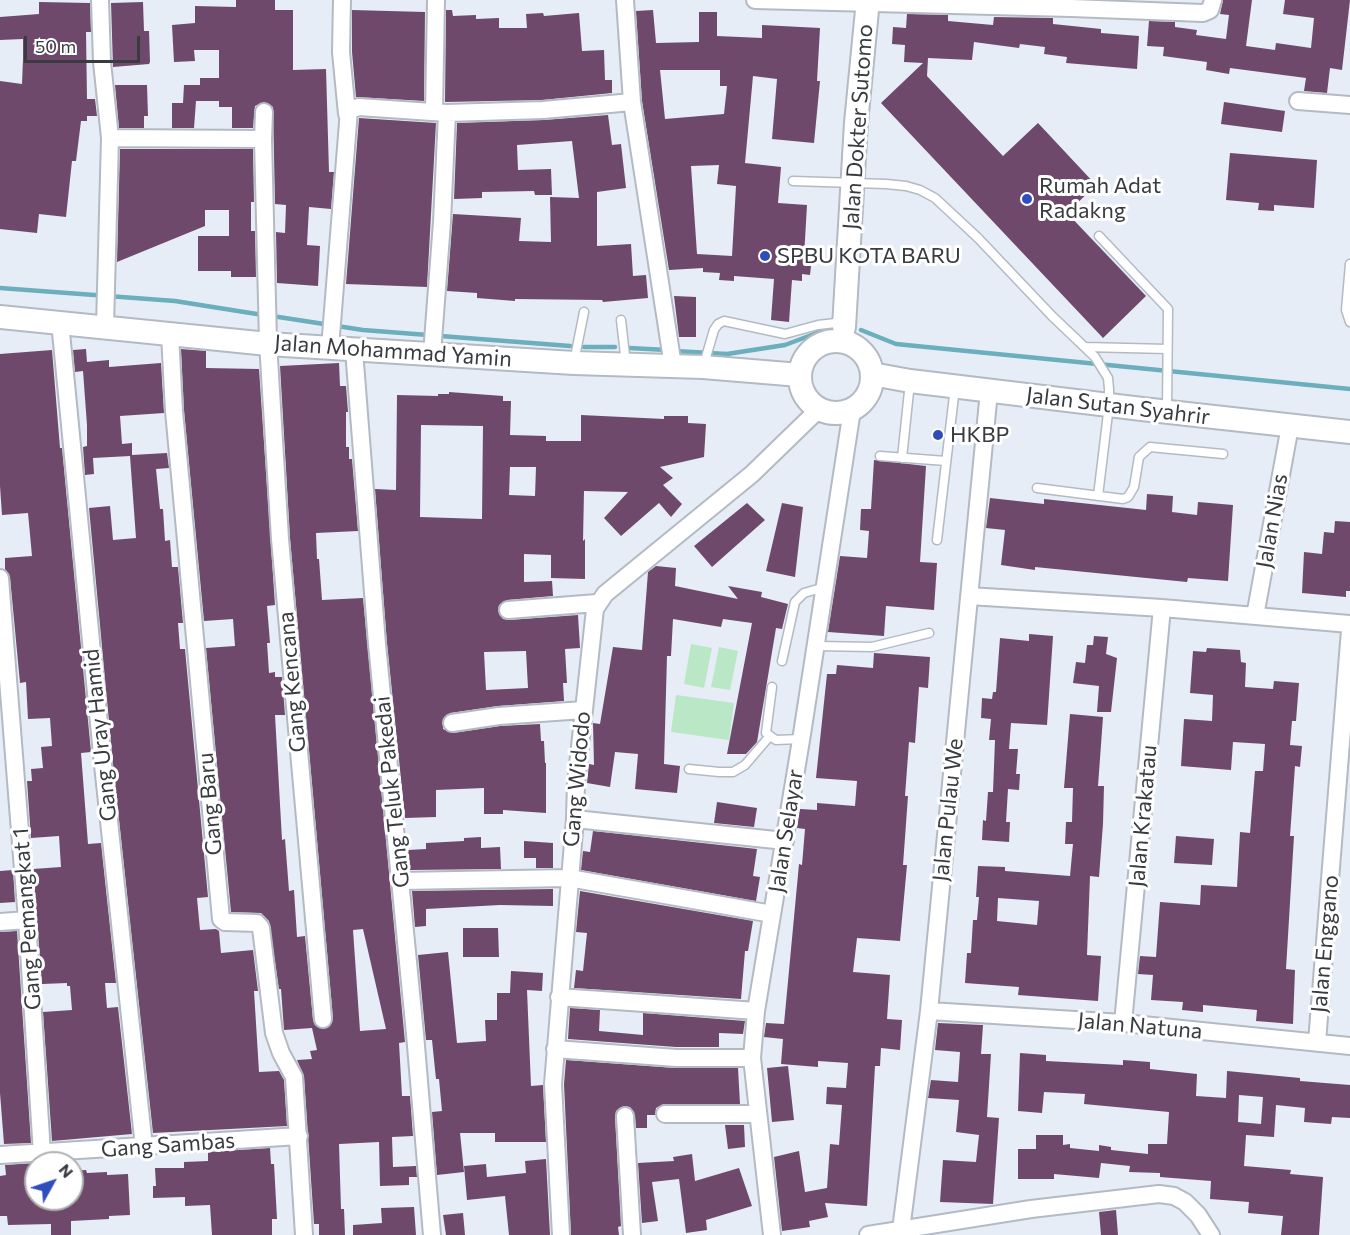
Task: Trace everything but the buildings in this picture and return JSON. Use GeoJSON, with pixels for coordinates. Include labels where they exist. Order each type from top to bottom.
{"type":"FeatureCollection","features":[{"type":"Feature","properties":{"kind":"street"},"geometry":{"type":"LineString","coordinates":[[100,0],[102,62],[110,138],[105,326]]}},
{"type":"Feature","properties":{"kind":"street"},"geometry":{"type":"LineString","coordinates":[[330,347],[347,114],[340,52],[342,0]]}},
{"type":"Feature","properties":{"kind":"street"},"geometry":{"type":"LineString","coordinates":[[432,354],[442,222],[441,112],[436,0]]}},
{"type":"Feature","properties":{"kind":"street"},"geometry":{"type":"LineString","coordinates":[[625,0],[632,102],[672,365]]}},
{"type":"Feature","properties":{"kind":"street"},"geometry":{"type":"LineString","coordinates":[[755,0],[1072,4],[1203,14],[1210,10],[1213,0]]}},
{"type":"Feature","properties":{"kind":"street","name":"Jalan Dokter Sutomo"},"geometry":{"type":"LineString","coordinates":[[844,334],[856,123],[868,2]]}},
{"type":"Feature","properties":{"kind":"street"},"geometry":{"type":"LineString","coordinates":[[1298,100],[1350,105]]}},
{"type":"Feature","properties":{"kind":"street"},"geometry":{"type":"LineString","coordinates":[[347,114],[352,108],[358,107],[441,112],[543,110],[632,102]]}},
{"type":"Feature","properties":{"kind":"street","name":"Gang Kencana"},"geometry":{"type":"LineString","coordinates":[[264,112],[268,343],[281,551],[323,1019]]}},
{"type":"Feature","properties":{"kind":"street"},"geometry":{"type":"LineString","coordinates":[[110,138],[263,139]]}},
{"type":"Feature","properties":{"kind":"street","name":"Jalan Mohammad Yamin"},"geometry":{"type":"LineString","coordinates":[[0,317],[354,350],[574,363],[704,366],[796,372]]}},
{"type":"Feature","properties":{"kind":"street","name":"Gang Uray Hamid"},"geometry":{"type":"LineString","coordinates":[[60,322],[103,765],[144,1147]]}},
{"type":"Feature","properties":{"kind":"street","name":"Gang Baru"},"geometry":{"type":"LineString","coordinates":[[170,333],[174,411],[220,919],[225,922],[257,924],[261,928],[274,1033],[281,1053],[294,1077],[304,1235]]}},
{"type":"Feature","properties":{"kind":"street"},"geometry":{"type":"LineString","coordinates":[[844,334],[868,362],[876,379],[867,395],[847,417],[813,411],[796,372],[815,348],[844,334]]}},
{"type":"Feature","properties":{"kind":"street","name":"Gang Teluk Pakedai"},"geometry":{"type":"LineString","coordinates":[[354,350],[376,632],[432,1235]]}},
{"type":"Feature","properties":{"kind":"street","name":"Jalan Sutan Syahrir"},"geometry":{"type":"LineString","coordinates":[[876,379],[1350,432]]}},
{"type":"Feature","properties":{"kind":"street","name":"Jalan Pulau We"},"geometry":{"type":"LineString","coordinates":[[901,1230],[929,1011],[989,391]]}},
{"type":"Feature","properties":{"kind":"street"},"geometry":{"type":"LineString","coordinates":[[508,610],[597,603],[604,594],[752,474],[813,411]]}},
{"type":"Feature","properties":{"kind":"street","name":"Jalan Selayar"},"geometry":{"type":"LineString","coordinates":[[772,1235],[752,1058],[756,1011],[816,646],[847,417]]}},
{"type":"Feature","properties":{"kind":"street","name":"Jalan Nias"},"geometry":{"type":"LineString","coordinates":[[1254,616],[1290,426]]}},
{"type":"Feature","properties":{"kind":"street","name":"Gang Pemangkat 1"},"geometry":{"type":"LineString","coordinates":[[0,578],[6,715],[27,920],[42,1151]]}},
{"type":"Feature","properties":{"kind":"street"},"geometry":{"type":"LineString","coordinates":[[969,596],[1162,608],[1350,624]]}},
{"type":"Feature","properties":{"kind":"street","name":"Gang Widodo"},"geometry":{"type":"LineString","coordinates":[[561,1235],[553,1103],[555,1049],[575,819],[576,783],[593,617],[597,603]]}},
{"type":"Feature","properties":{"kind":"street","name":"Jalan Krakatau"},"geometry":{"type":"LineString","coordinates":[[1123,1023],[1162,608]]}},
{"type":"Feature","properties":{"kind":"street","name":"Jalan Enggano"},"geometry":{"type":"LineString","coordinates":[[1317,1042],[1350,630]]}},
{"type":"Feature","properties":{"kind":"street"},"geometry":{"type":"LineString","coordinates":[[452,723],[499,716],[583,710]]}},
{"type":"Feature","properties":{"kind":"street"},"geometry":{"type":"LineString","coordinates":[[575,819],[784,841]]}},
{"type":"Feature","properties":{"kind":"street"},"geometry":{"type":"LineString","coordinates":[[400,881],[569,878],[772,914]]}},
{"type":"Feature","properties":{"kind":"street"},"geometry":{"type":"LineString","coordinates":[[0,922],[27,920]]}},
{"type":"Feature","properties":{"kind":"street"},"geometry":{"type":"LineString","coordinates":[[559,997],[756,1011]]}},
{"type":"Feature","properties":{"kind":"street","name":"Jalan Natuna"},"geometry":{"type":"LineString","coordinates":[[929,1011],[1123,1023],[1350,1046]]}},
{"type":"Feature","properties":{"kind":"street"},"geometry":{"type":"LineString","coordinates":[[555,1049],[676,1058],[752,1058]]}},
{"type":"Feature","properties":{"kind":"street"},"geometry":{"type":"LineString","coordinates":[[665,1114],[758,1114]]}},
{"type":"Feature","properties":{"kind":"street"},"geometry":{"type":"LineString","coordinates":[[626,1116],[632,1235]]}},
{"type":"Feature","properties":{"kind":"street","name":"Gang Sambas"},"geometry":{"type":"LineString","coordinates":[[76,1151],[299,1136]]}},
{"type":"Feature","properties":{"kind":"street","name":"Gang Sambas"},"geometry":{"type":"LineString","coordinates":[[0,1155],[24,1154]]}},
{"type":"Feature","properties":{"kind":"street"},"geometry":{"type":"LineString","coordinates":[[868,1235],[1031,1209],[1166,1194],[1185,1202],[1198,1215],[1211,1235]]}},
{"type":"Feature","properties":{"kind":"lane"},"geometry":{"type":"LineString","coordinates":[[794,181],[906,186],[921,190],[935,198],[978,238],[1052,316],[1095,357],[1107,378],[1109,405],[1098,496]]}},
{"type":"Feature","properties":{"kind":"lane"},"geometry":{"type":"LineString","coordinates":[[1099,236],[1168,309],[1167,412]]}},
{"type":"Feature","properties":{"kind":"lane"},"geometry":{"type":"LineString","coordinates":[[1350,264],[1346,310],[1350,322]]}},
{"type":"Feature","properties":{"kind":"lane"},"geometry":{"type":"LineString","coordinates":[[574,363],[584,312]]}},
{"type":"Feature","properties":{"kind":"lane"},"geometry":{"type":"LineString","coordinates":[[621,320],[626,364]]}},
{"type":"Feature","properties":{"kind":"lane"},"geometry":{"type":"LineString","coordinates":[[704,366],[709,342],[716,327],[724,321],[785,334],[818,325],[844,334]]}},
{"type":"Feature","properties":{"kind":"lane"},"geometry":{"type":"LineString","coordinates":[[1085,347],[1167,349]]}},
{"type":"Feature","properties":{"kind":"lane"},"geometry":{"type":"LineString","coordinates":[[902,458],[910,381]]}},
{"type":"Feature","properties":{"kind":"lane"},"geometry":{"type":"LineString","coordinates":[[938,540],[955,387]]}},
{"type":"Feature","properties":{"kind":"lane"},"geometry":{"type":"LineString","coordinates":[[1037,488],[1120,500],[1128,497],[1134,488],[1139,458],[1150,447],[1223,454]]}},
{"type":"Feature","properties":{"kind":"lane"},"geometry":{"type":"LineString","coordinates":[[880,456],[946,461]]}},
{"type":"Feature","properties":{"kind":"lane"},"geometry":{"type":"LineString","coordinates":[[782,661],[795,602],[804,593],[825,587]]}},
{"type":"Feature","properties":{"kind":"lane"},"geometry":{"type":"LineString","coordinates":[[816,646],[872,647],[929,633]]}},
{"type":"Feature","properties":{"kind":"lane"},"geometry":{"type":"LineString","coordinates":[[772,687],[765,728],[769,737],[776,740],[801,739]]}},
{"type":"Feature","properties":{"kind":"lane"},"geometry":{"type":"LineString","coordinates":[[689,769],[733,772],[749,761],[769,737]]}},
{"type":"Feature","properties":{"kind":"green space"},"geometry":{"type":"Polygon","coordinates":[[[691,644],[712,648],[704,688],[684,684],[691,644]]]}},
{"type":"Feature","properties":{"kind":"green space"},"geometry":{"type":"Polygon","coordinates":[[[719,647],[738,651],[730,690],[711,687],[719,647]]]}},
{"type":"Feature","properties":{"kind":"green space"},"geometry":{"type":"Polygon","coordinates":[[[676,695],[734,703],[729,740],[671,732],[676,695]]]}},
{"type":"Feature","properties":{"kind":"waterway"},"geometry":{"type":"LineString","coordinates":[[0,288],[175,301],[263,315]]}},
{"type":"Feature","properties":{"kind":"waterway"},"geometry":{"type":"LineString","coordinates":[[272,316],[363,330],[570,346]]}},
{"type":"Feature","properties":{"kind":"waterway"},"geometry":{"type":"LineString","coordinates":[[861,330],[896,344],[1350,389]]}},
{"type":"Feature","properties":{"kind":"waterway"},"geometry":{"type":"LineString","coordinates":[[675,351],[727,354],[785,345],[822,331]]}},
{"type":"Feature","properties":{"kind":"waterway"},"geometry":{"type":"LineString","coordinates":[[584,347],[615,347]]}},
{"type":"Feature","properties":{"kind":"waterway"},"geometry":{"type":"LineString","coordinates":[[629,348],[667,350]]}},
{"type":"Feature","properties":{"kind":"place","name":"Rumah Adat Radakng"},"geometry":{"type":"Point","coordinates":[1027,199]}},
{"type":"Feature","properties":{"kind":"place","name":"SPBU KOTA BARU"},"geometry":{"type":"Point","coordinates":[765,256]}},
{"type":"Feature","properties":{"kind":"place","name":"HKBP"},"geometry":{"type":"Point","coordinates":[938,435]}}]}
